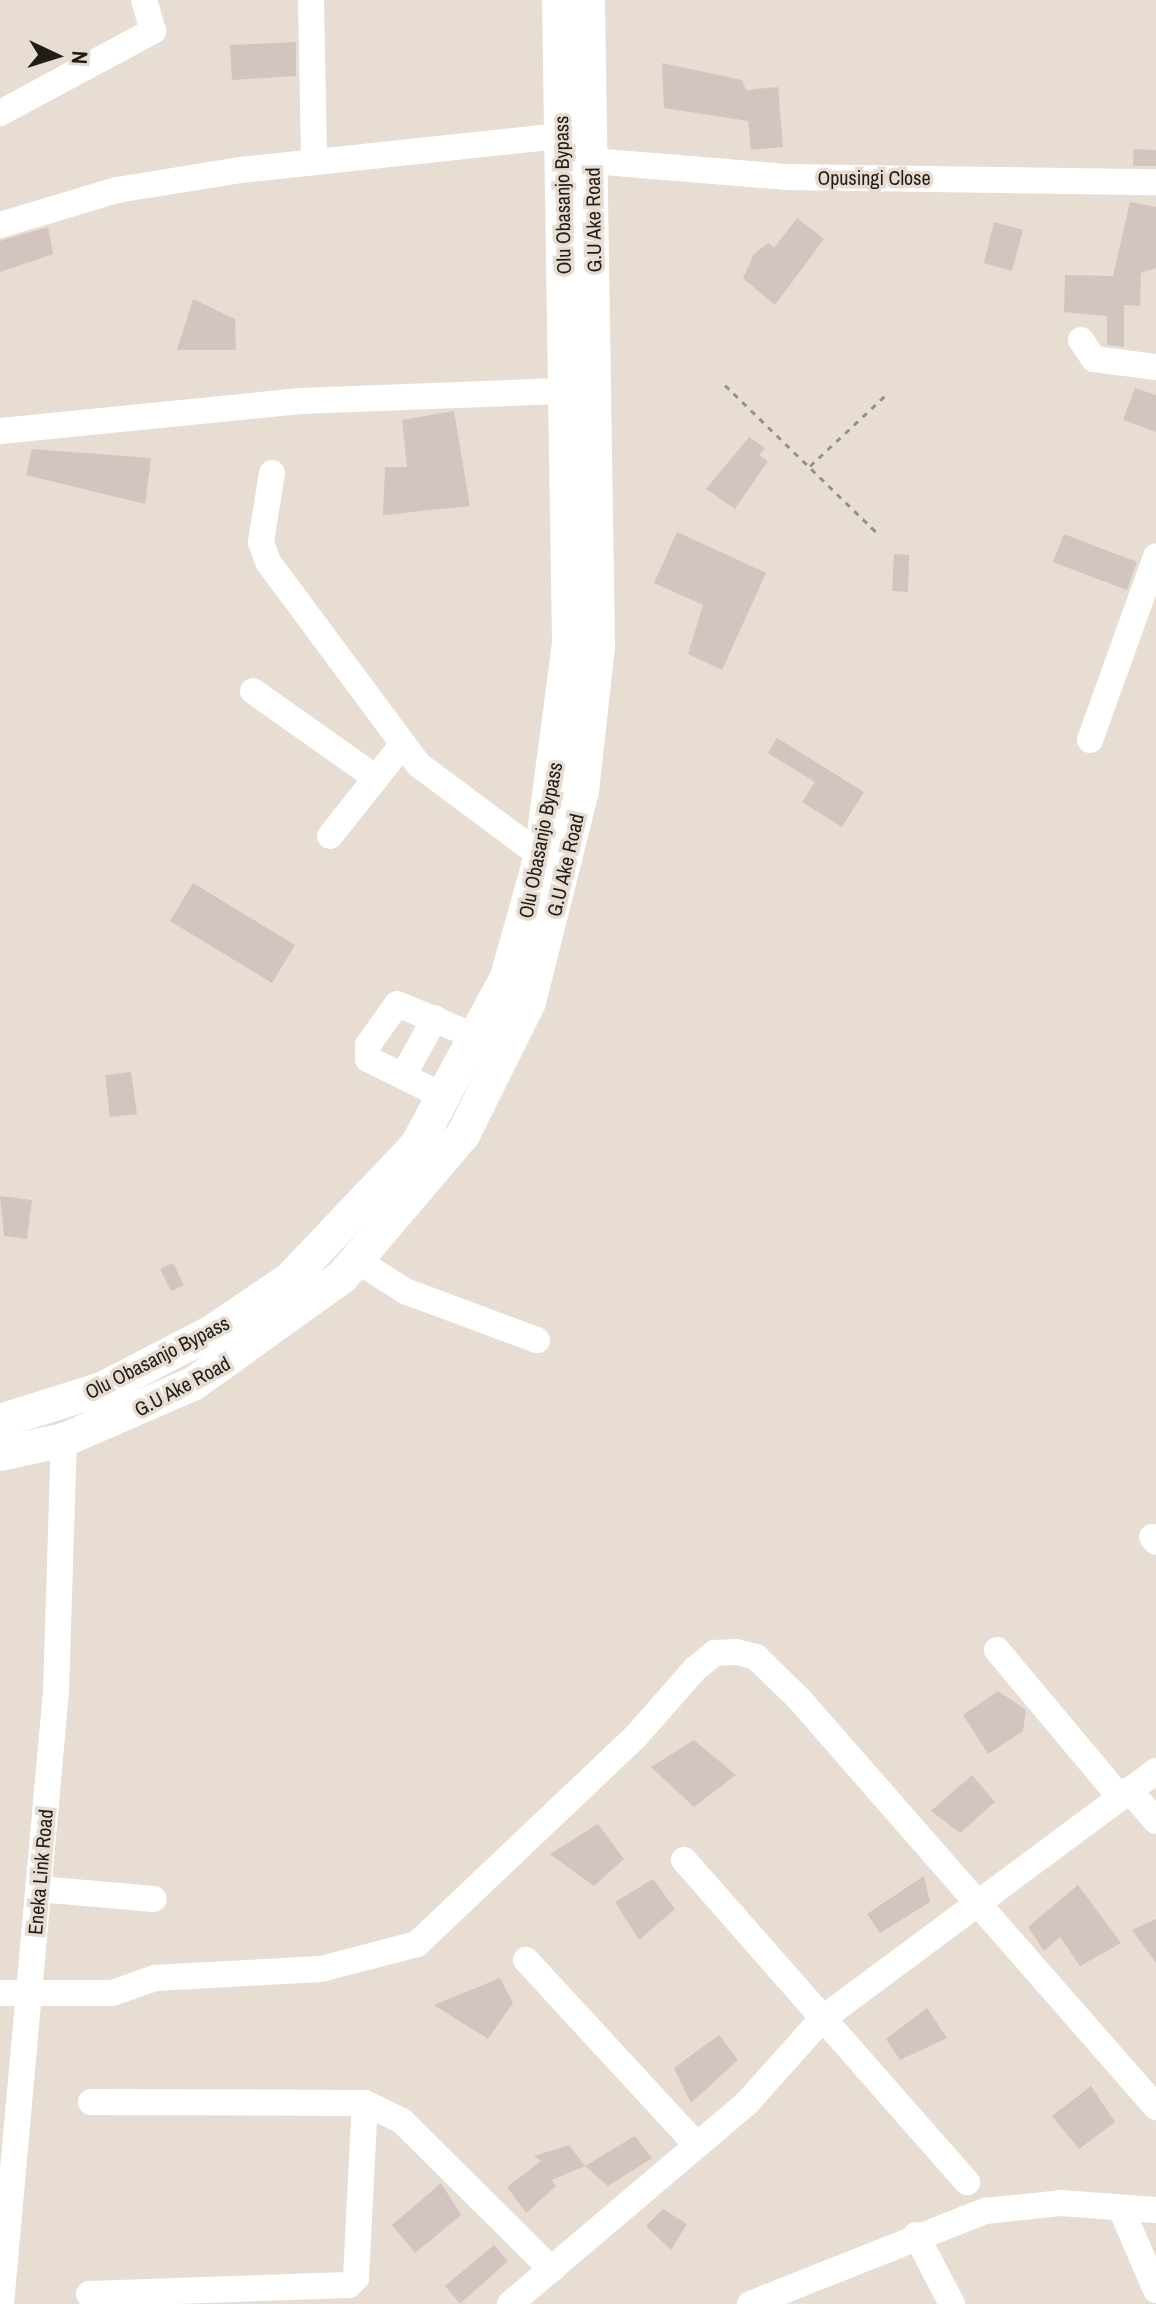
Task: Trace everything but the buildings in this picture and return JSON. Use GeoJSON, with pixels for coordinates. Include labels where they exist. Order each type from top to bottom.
{"type":"FeatureCollection","features":[{"type":"Feature","properties":{"kind":"main road","name":"Olu Obasanjo Bypass"},"geometry":{"type":"LineString","coordinates":[[0,1421],[102,1389],[263,1302],[378,1192],[447,1098],[507,977],[541,856],[569,644],[559,0]]}},
{"type":"Feature","properties":{"kind":"main road","name":"G.U Ake Road"},"geometry":{"type":"LineString","coordinates":[[0,1454],[64,1440],[135,1412],[239,1356],[358,1261],[454,1147],[496,1077],[529,1002],[567,867],[598,646],[588,0]]}},
{"type":"Feature","properties":{"kind":"street"},"geometry":{"type":"LineString","coordinates":[[0,113],[153,31],[144,0]]}},
{"type":"Feature","properties":{"kind":"street"},"geometry":{"type":"LineString","coordinates":[[311,0],[314,160]]}},
{"type":"Feature","properties":{"kind":"street"},"geometry":{"type":"LineString","coordinates":[[0,225],[117,190],[314,160],[560,136]]}},
{"type":"Feature","properties":{"kind":"street","name":"Opusingi Close"},"geometry":{"type":"LineString","coordinates":[[592,161],[785,177],[1156,182]]}},
{"type":"Feature","properties":{"kind":"street"},"geometry":{"type":"LineString","coordinates":[[1081,340],[1094,359],[1156,367]]}},
{"type":"Feature","properties":{"kind":"street"},"geometry":{"type":"LineString","coordinates":[[0,431],[301,401],[567,391]]}},
{"type":"Feature","properties":{"kind":"street"},"geometry":{"type":"LineString","coordinates":[[272,473],[261,542],[268,562],[429,776],[541,856]]}},
{"type":"Feature","properties":{"kind":"street"},"geometry":{"type":"LineString","coordinates":[[1090,740],[1156,557]]}},
{"type":"Feature","properties":{"kind":"street"},"geometry":{"type":"LineString","coordinates":[[253,691],[376,778]]}},
{"type":"Feature","properties":{"kind":"street"},"geometry":{"type":"LineString","coordinates":[[330,836],[403,744]]}},
{"type":"Feature","properties":{"kind":"street"},"geometry":{"type":"LineString","coordinates":[[447,1098],[368,1059],[368,1045],[391,1006],[405,1004],[479,1038]]}},
{"type":"Feature","properties":{"kind":"street"},"geometry":{"type":"LineString","coordinates":[[403,1076],[435,1018]]}},
{"type":"Feature","properties":{"kind":"street"},"geometry":{"type":"LineString","coordinates":[[358,1261],[405,1291],[537,1340]]}},
{"type":"Feature","properties":{"kind":"street","name":"Eneka Link Road"},"geometry":{"type":"LineString","coordinates":[[1,2304],[4,2233],[39,1889],[64,1548],[64,1440]]}},
{"type":"Feature","properties":{"kind":"street"},"geometry":{"type":"LineString","coordinates":[[997,1650],[1124,1794],[1156,1821]]}},
{"type":"Feature","properties":{"kind":"street"},"geometry":{"type":"LineString","coordinates":[[0,1993],[112,1993],[155,1978],[321,1969],[417,1944],[450,1920],[509,1851],[715,1653],[756,1657],[1156,2107]]}},
{"type":"Feature","properties":{"kind":"street"},"geometry":{"type":"LineString","coordinates":[[510,2304],[746,2104],[822,2019],[974,1903],[1156,1771]]}},
{"type":"Feature","properties":{"kind":"street"},"geometry":{"type":"LineString","coordinates":[[684,1860],[967,2182]]}},
{"type":"Feature","properties":{"kind":"street"},"geometry":{"type":"LineString","coordinates":[[39,1889],[154,1899]]}},
{"type":"Feature","properties":{"kind":"street"},"geometry":{"type":"LineString","coordinates":[[526,1960],[696,2144]]}},
{"type":"Feature","properties":{"kind":"street"},"geometry":{"type":"LineString","coordinates":[[91,2102],[365,2103],[402,2121],[552,2270]]}},
{"type":"Feature","properties":{"kind":"street"},"geometry":{"type":"LineString","coordinates":[[89,2294],[349,2285],[356,2278],[365,2103]]}},
{"type":"Feature","properties":{"kind":"street"},"geometry":{"type":"LineString","coordinates":[[750,2304],[916,2235],[1018,2204],[1122,2211],[1156,2210]]}},
{"type":"Feature","properties":{"kind":"street"},"geometry":{"type":"LineString","coordinates":[[1122,2211],[1156,2290]]}},
{"type":"Feature","properties":{"kind":"street"},"geometry":{"type":"LineString","coordinates":[[916,2235],[952,2304]]}},
{"type":"Feature","properties":{"kind":"path"},"geometry":{"type":"LineString","coordinates":[[725,385],[878,534]]}},
{"type":"Feature","properties":{"kind":"path"},"geometry":{"type":"LineString","coordinates":[[809,467],[886,395]]}}]}
